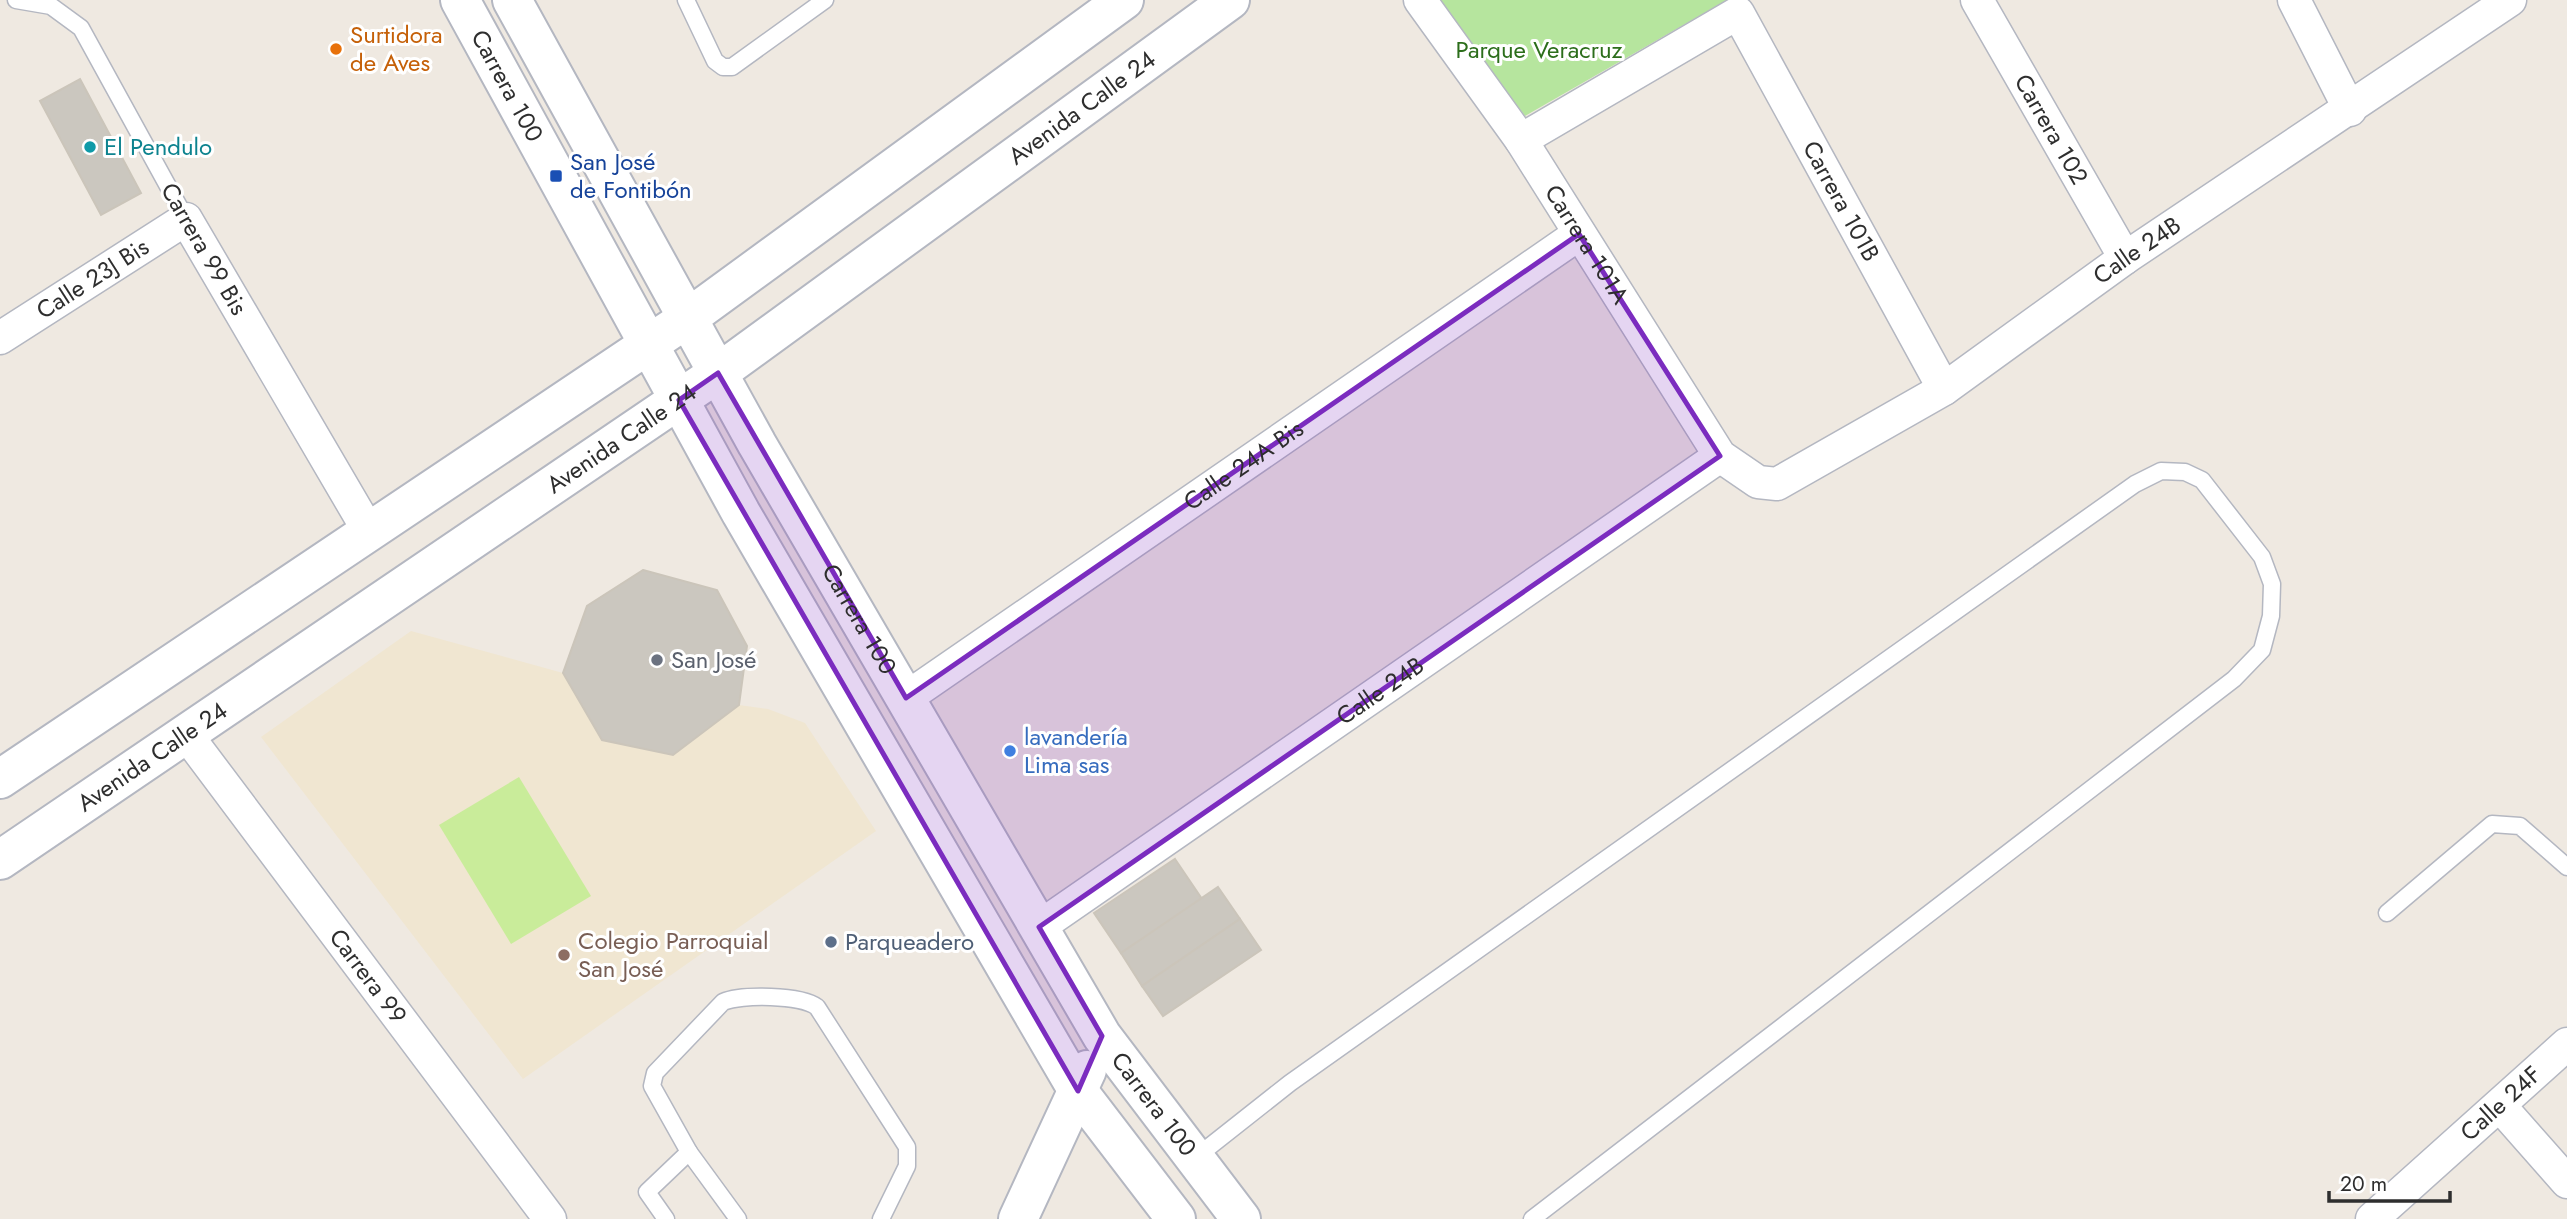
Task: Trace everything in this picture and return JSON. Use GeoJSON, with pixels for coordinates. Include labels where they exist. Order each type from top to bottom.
{"type":"FeatureCollection","features":[{"type":"Feature","properties":{"kind":"main road","name":"Carrera 100"},"geometry":{"type":"LineString","coordinates":[[460,0],[741,513],[1078,1091],[1177,1219]]}},
{"type":"Feature","properties":{"kind":"main road","name":"Carrera 100"},"geometry":{"type":"LineString","coordinates":[[512,0],[718,373],[1102,1036],[1241,1219]]}},
{"type":"Feature","properties":{"kind":"main road","name":"Avenida Calle 24"},"geometry":{"type":"LineString","coordinates":[[0,860],[718,373],[1230,0]]}},
{"type":"Feature","properties":{"kind":"main road"},"geometry":{"type":"LineString","coordinates":[[0,779],[688,318],[1110,4]]}},
{"type":"Feature","properties":{"kind":"main road"},"geometry":{"type":"LineString","coordinates":[[1018,1219],[1102,1036]]}},
{"type":"Feature","properties":{"kind":"street","name":"Carrera 101A"},"geometry":{"type":"LineString","coordinates":[[1420,0],[1521,140],[1720,456],[1758,482]]}},
{"type":"Feature","properties":{"kind":"street","name":"Carrera 102"},"geometry":{"type":"LineString","coordinates":[[1977,0],[2125,258]]}},
{"type":"Feature","properties":{"kind":"street"},"geometry":{"type":"LineString","coordinates":[[2294,0],[2350,110]]}},
{"type":"Feature","properties":{"kind":"street","name":"Calle 24B"},"geometry":{"type":"LineString","coordinates":[[1758,482],[1777,484],[1944,389],[2125,258],[2350,110],[2510,0]]}},
{"type":"Feature","properties":{"kind":"street","name":"Carrera 101B"},"geometry":{"type":"LineString","coordinates":[[1521,140],[1738,13],[1944,389]]}},
{"type":"Feature","properties":{"kind":"street","name":"Calle 23J Bis"},"geometry":{"type":"LineString","coordinates":[[0,338],[186,219]]}},
{"type":"Feature","properties":{"kind":"street","name":"Carrera 99 Bis"},"geometry":{"type":"LineString","coordinates":[[186,219],[368,530]]}},
{"type":"Feature","properties":{"kind":"street","name":"Calle 24A Bis"},"geometry":{"type":"LineString","coordinates":[[906,698],[1579,234]]}},
{"type":"Feature","properties":{"kind":"street","name":"Calle 24B"},"geometry":{"type":"LineString","coordinates":[[1039,927],[1720,456]]}},
{"type":"Feature","properties":{"kind":"street","name":"Carrera 99"},"geometry":{"type":"LineString","coordinates":[[186,734],[550,1219]]}},
{"type":"Feature","properties":{"kind":"street","name":"Calle 24F"},"geometry":{"type":"LineString","coordinates":[[2372,1219],[2567,1044]]}},
{"type":"Feature","properties":{"kind":"street"},"geometry":{"type":"LineString","coordinates":[[2500,1106],[2567,1182]]}},
{"type":"Feature","properties":{"kind":"lane","name":"Carrera 99 Bis"},"geometry":{"type":"LineString","coordinates":[[16,0],[51,6],[80,28],[186,219]]}},
{"type":"Feature","properties":{"kind":"lane"},"geometry":{"type":"LineString","coordinates":[[686,0],[715,61],[723,67],[732,66],[825,0]]}},
{"type":"Feature","properties":{"kind":"lane"},"geometry":{"type":"LineString","coordinates":[[1195,1158],[1302,1075],[2135,484],[2161,471],[2185,471],[2202,480],[2262,557],[2272,584],[2271,616],[2262,650],[2234,679],[1532,1219]]}},
{"type":"Feature","properties":{"kind":"lane"},"geometry":{"type":"LineString","coordinates":[[2387,913],[2492,824],[2520,826],[2567,867]]}},
{"type":"Feature","properties":{"kind":"lane"},"geometry":{"type":"LineString","coordinates":[[738,1219],[689,1152],[652,1086],[655,1073],[723,1002],[733,997],[810,1001],[817,1007],[907,1147],[907,1166],[881,1219]]}},
{"type":"Feature","properties":{"kind":"lane"},"geometry":{"type":"LineString","coordinates":[[666,1219],[648,1195],[648,1188],[689,1152]]}},
{"type":"Feature","properties":{"kind":"highlighted area"},"geometry":{"type":"Polygon","coordinates":[[[1579,234],[1720,456],[1039,927],[1102,1036],[1078,1091],[679,400],[718,373],[906,698],[1579,234]]]}},
{"type":"Feature","properties":{"kind":"shaded area","name":"Colegio Parroquial San José"},"geometry":{"type":"Polygon","coordinates":[[[411,631],[563,673],[602,740],[673,755],[739,705],[768,709],[805,723],[876,831],[523,1079],[261,737],[411,631]]]}},
{"type":"Feature","properties":{"kind":"green space","name":"Parque Veracruz"},"geometry":{"type":"Polygon","coordinates":[[[1435,0],[1727,0],[1525,116],[1435,0]]]}},
{"type":"Feature","properties":{"kind":"green space"},"geometry":{"type":"Polygon","coordinates":[[[519,777],[591,896],[511,944],[439,825],[519,777]]]}},
{"type":"Feature","properties":{"kind":"building","name":"El Pendulo"},"geometry":{"type":"Polygon","coordinates":[[[80,79],[141,193],[101,215],[40,101],[80,79]]]}},
{"type":"Feature","properties":{"kind":"building","name":"San José"},"geometry":{"type":"Polygon","coordinates":[[[643,570],[717,590],[747,646],[739,705],[673,755],[602,740],[563,673],[587,606],[643,570]]]}},
{"type":"Feature","properties":{"kind":"building"},"geometry":{"type":"Polygon","coordinates":[[[1175,859],[1202,899],[1121,953],[1094,913],[1175,859]]]}},
{"type":"Feature","properties":{"kind":"building"},"geometry":{"type":"Polygon","coordinates":[[[1218,887],[1240,919],[1142,986],[1121,953],[1218,887]]]}},
{"type":"Feature","properties":{"kind":"building"},"geometry":{"type":"Polygon","coordinates":[[[1240,919],[1261,950],[1163,1016],[1142,986],[1240,919]]]}},
{"type":"Feature","properties":{"kind":"place","name":"Surtidora de Aves"},"geometry":{"type":"Point","coordinates":[336,49]}},
{"type":"Feature","properties":{"kind":"place","name":"El Pendulo"},"geometry":{"type":"Point","coordinates":[90,147]}},
{"type":"Feature","properties":{"kind":"place","name":"San José de Fontibón"},"geometry":{"type":"Point","coordinates":[556,176]}},
{"type":"Feature","properties":{"kind":"place","name":"San José"},"geometry":{"type":"Point","coordinates":[657,660]}},
{"type":"Feature","properties":{"kind":"place","name":"lavandería Lima sas"},"geometry":{"type":"Point","coordinates":[1010,751]}},
{"type":"Feature","properties":{"kind":"place","name":"Parqueadero"},"geometry":{"type":"Point","coordinates":[831,942]}},
{"type":"Feature","properties":{"kind":"place","name":"Colegio Parroquial San José"},"geometry":{"type":"Point","coordinates":[564,955]}}]}
